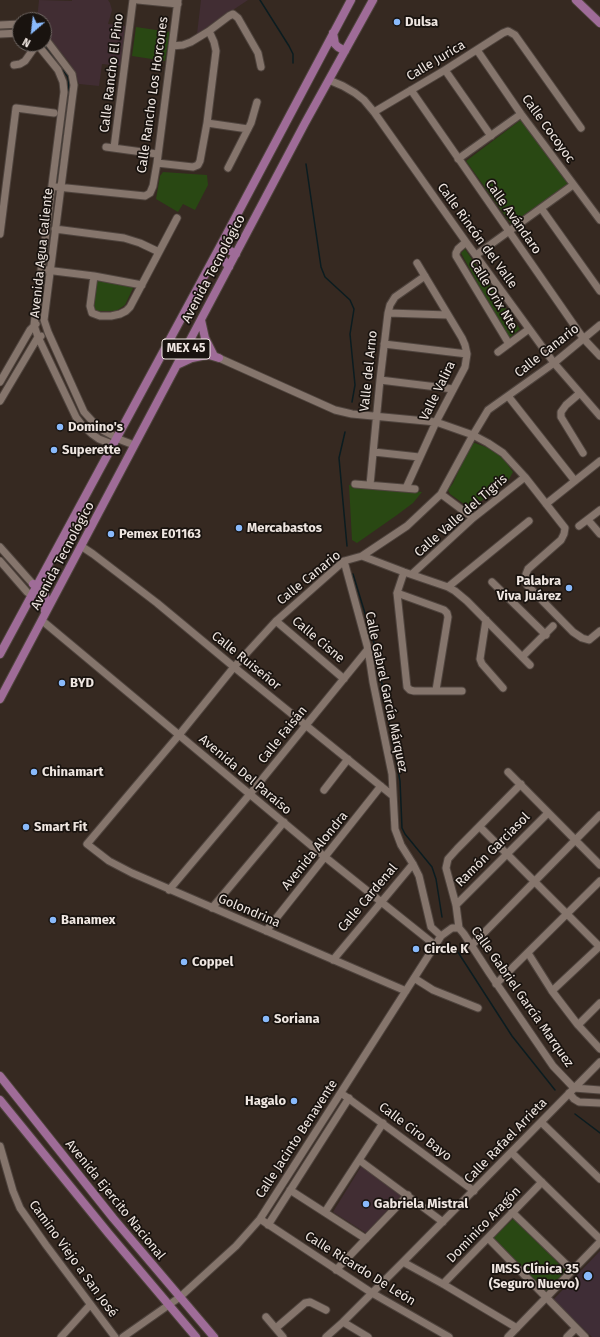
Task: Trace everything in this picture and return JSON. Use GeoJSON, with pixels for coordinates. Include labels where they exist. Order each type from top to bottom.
{"type":"FeatureCollection","features":[{"type":"Feature","properties":{"kind":"main road","name":"Avenida Tecnológico"},"geometry":{"type":"LineString","coordinates":[[0,653],[31,595],[34,585],[214,258],[351,0]]}},
{"type":"Feature","properties":{"kind":"main road","name":"Avenida Tecnológico"},"geometry":{"type":"LineString","coordinates":[[0,699],[134,445],[373,0]]}},
{"type":"Feature","properties":{"kind":"main road"},"geometry":{"type":"LineString","coordinates":[[576,0],[600,23]]}},
{"type":"Feature","properties":{"kind":"main road"},"geometry":{"type":"LineString","coordinates":[[333,34],[335,44],[345,51]]}},
{"type":"Feature","properties":{"kind":"main road"},"geometry":{"type":"LineString","coordinates":[[223,241],[227,249],[236,254]]}},
{"type":"Feature","properties":{"kind":"main road"},"geometry":{"type":"LineString","coordinates":[[214,258],[219,257],[223,259],[229,267]]}},
{"type":"Feature","properties":{"kind":"main road"},"geometry":{"type":"LineString","coordinates":[[201,320],[205,338],[216,356]]}},
{"type":"Feature","properties":{"kind":"main road"},"geometry":{"type":"LineString","coordinates":[[177,365],[192,358],[216,356]]}},
{"type":"Feature","properties":{"kind":"main road"},"geometry":{"type":"LineString","coordinates":[[34,585],[45,595],[46,600],[43,619]]}},
{"type":"Feature","properties":{"kind":"main road","name":"Avenida Ejercito Nacional"},"geometry":{"type":"LineString","coordinates":[[0,1076],[96,1197],[214,1337]]}},
{"type":"Feature","properties":{"kind":"main road","name":"Avenida Ejercito Nacional"},"geometry":{"type":"LineString","coordinates":[[0,1100],[196,1337]]}},
{"type":"Feature","properties":{"kind":"street","name":"Calle Rancho El Pino"},"geometry":{"type":"LineString","coordinates":[[114,148],[133,0]]}},
{"type":"Feature","properties":{"kind":"street"},"geometry":{"type":"LineString","coordinates":[[138,0],[178,2]]}},
{"type":"Feature","properties":{"kind":"street","name":"Calle Rancho Los Horcones"},"geometry":{"type":"LineString","coordinates":[[61,187],[145,196],[150,193],[153,186],[157,163],[178,2]]}},
{"type":"Feature","properties":{"kind":"street"},"geometry":{"type":"LineString","coordinates":[[172,46],[187,43],[209,31],[233,14],[238,18],[258,53],[261,67]]}},
{"type":"Feature","properties":{"kind":"street"},"geometry":{"type":"LineString","coordinates":[[0,24],[12,24]]}},
{"type":"Feature","properties":{"kind":"street"},"geometry":{"type":"LineString","coordinates":[[157,163],[193,167],[198,165],[201,160],[216,51],[209,31]]}},
{"type":"Feature","properties":{"kind":"street","name":"Calle Jurica"},"geometry":{"type":"LineString","coordinates":[[374,112],[445,70],[503,33],[511,32],[515,35],[581,128]]}},
{"type":"Feature","properties":{"kind":"street"},"geometry":{"type":"LineString","coordinates":[[0,34],[12,33]]}},
{"type":"Feature","properties":{"kind":"street","name":"Avenida Agua Caliente"},"geometry":{"type":"LineString","coordinates":[[52,47],[68,68],[74,80],[44,320],[84,412],[114,441]]}},
{"type":"Feature","properties":{"kind":"street","name":"Calle Cocoyoc"},"geometry":{"type":"LineString","coordinates":[[477,50],[521,114],[600,220]]}},
{"type":"Feature","properties":{"kind":"street"},"geometry":{"type":"LineString","coordinates":[[14,65],[23,63],[31,52]]}},
{"type":"Feature","properties":{"kind":"street","name":"Avenida Agua Caliente"},"geometry":{"type":"LineString","coordinates":[[43,52],[58,70],[64,86],[63,105],[34,325],[38,337],[76,417],[82,425],[99,439],[134,445]]}},
{"type":"Feature","properties":{"kind":"street"},"geometry":{"type":"LineString","coordinates":[[445,70],[491,136]]}},
{"type":"Feature","properties":{"kind":"street","name":"Calle Rincón del Valle"},"geometry":{"type":"LineString","coordinates":[[329,80],[355,93],[364,100],[374,112],[529,329],[554,362],[600,416]]}},
{"type":"Feature","properties":{"kind":"street","name":"Calle Avándaro"},"geometry":{"type":"LineString","coordinates":[[411,90],[508,232],[583,338],[600,356]]}},
{"type":"Feature","properties":{"kind":"street"},"geometry":{"type":"LineString","coordinates":[[228,168],[253,118],[257,102]]}},
{"type":"Feature","properties":{"kind":"street"},"geometry":{"type":"LineString","coordinates":[[0,234],[16,108],[54,114]]}},
{"type":"Feature","properties":{"kind":"street"},"geometry":{"type":"LineString","coordinates":[[458,159],[521,114]]}},
{"type":"Feature","properties":{"kind":"street"},"geometry":{"type":"LineString","coordinates":[[207,123],[248,129]]}},
{"type":"Feature","properties":{"kind":"street"},"geometry":{"type":"LineString","coordinates":[[106,148],[157,154]]}},
{"type":"Feature","properties":{"kind":"street"},"geometry":{"type":"LineString","coordinates":[[476,255],[573,184]]}},
{"type":"Feature","properties":{"kind":"street"},"geometry":{"type":"LineString","coordinates":[[52,187],[61,187]]}},
{"type":"Feature","properties":{"kind":"street"},"geometry":{"type":"LineString","coordinates":[[541,208],[600,291]]}},
{"type":"Feature","properties":{"kind":"street"},"geometry":{"type":"LineString","coordinates":[[94,276],[90,311],[100,316],[120,314],[126,311],[130,307],[177,218]]}},
{"type":"Feature","properties":{"kind":"street"},"geometry":{"type":"LineString","coordinates":[[55,229],[124,238],[140,243],[159,252]]}},
{"type":"Feature","properties":{"kind":"street","name":"Calle Orix Nte."},"geometry":{"type":"LineString","coordinates":[[466,242],[458,249],[456,256],[509,344]]}},
{"type":"Feature","properties":{"kind":"street","name":"Valle Valira"},"geometry":{"type":"LineString","coordinates":[[406,488],[436,422],[465,367],[467,354],[464,342],[417,263]]}},
{"type":"Feature","properties":{"kind":"street"},"geometry":{"type":"LineString","coordinates":[[41,269],[94,276],[142,285]]}},
{"type":"Feature","properties":{"kind":"street","name":"Valle del Arno"},"geometry":{"type":"LineString","coordinates":[[370,485],[384,344],[390,305],[395,297],[425,276]]}},
{"type":"Feature","properties":{"kind":"street"},"geometry":{"type":"LineString","coordinates":[[388,313],[448,315]]}},
{"type":"Feature","properties":{"kind":"street"},"geometry":{"type":"LineString","coordinates":[[0,382],[34,325],[44,320]]}},
{"type":"Feature","properties":{"kind":"street","name":"Calle Canario"},"geometry":{"type":"LineString","coordinates":[[87,844],[234,667],[276,621],[344,561],[362,556],[407,526],[441,494],[488,410],[554,362],[600,325]]}},
{"type":"Feature","properties":{"kind":"street","name":"Calle Orix Nte."},"geometry":{"type":"LineString","coordinates":[[498,352],[529,329]]}},
{"type":"Feature","properties":{"kind":"street"},"geometry":{"type":"LineString","coordinates":[[1,399],[38,337],[48,332]]}},
{"type":"Feature","properties":{"kind":"street"},"geometry":{"type":"LineString","coordinates":[[189,343],[335,410],[352,414],[436,422],[473,435],[488,443],[502,453],[525,477],[565,528],[563,537],[528,569],[525,580],[527,585],[535,595],[573,632],[582,638],[589,640],[600,631]]}},
{"type":"Feature","properties":{"kind":"street"},"geometry":{"type":"LineString","coordinates":[[384,344],[467,354]]}},
{"type":"Feature","properties":{"kind":"street"},"geometry":{"type":"LineString","coordinates":[[380,380],[453,389]]}},
{"type":"Feature","properties":{"kind":"street"},"geometry":{"type":"LineString","coordinates":[[580,393],[566,405],[561,412],[561,417],[583,453]]}},
{"type":"Feature","properties":{"kind":"street"},"geometry":{"type":"LineString","coordinates":[[508,396],[575,481]]}},
{"type":"Feature","properties":{"kind":"street"},"geometry":{"type":"LineString","coordinates":[[374,452],[420,457]]}},
{"type":"Feature","properties":{"kind":"street"},"geometry":{"type":"LineString","coordinates":[[546,504],[600,461]]}},
{"type":"Feature","properties":{"kind":"street","name":"Calle Valle del Tigris"},"geometry":{"type":"LineString","coordinates":[[412,574],[474,518],[525,477]]}},
{"type":"Feature","properties":{"kind":"street"},"geometry":{"type":"LineString","coordinates":[[355,484],[415,489]]}},
{"type":"Feature","properties":{"kind":"street"},"geometry":{"type":"LineString","coordinates":[[441,494],[474,518]]}},
{"type":"Feature","properties":{"kind":"street"},"geometry":{"type":"LineString","coordinates":[[579,526],[600,510]]}},
{"type":"Feature","properties":{"kind":"street"},"geometry":{"type":"LineString","coordinates":[[588,520],[600,534]]}},
{"type":"Feature","properties":{"kind":"street"},"geometry":{"type":"LineString","coordinates":[[448,586],[529,521]]}},
{"type":"Feature","properties":{"kind":"street","name":"Calle Ruiseñor"},"geometry":{"type":"LineString","coordinates":[[81,546],[157,603],[394,796]]}},
{"type":"Feature","properties":{"kind":"street"},"geometry":{"type":"LineString","coordinates":[[0,547],[34,585]]}},
{"type":"Feature","properties":{"kind":"street"},"geometry":{"type":"LineString","coordinates":[[362,556],[404,572],[448,586],[461,595],[530,665]]}},
{"type":"Feature","properties":{"kind":"street"},"geometry":{"type":"LineString","coordinates":[[0,561],[31,595]]}},
{"type":"Feature","properties":{"kind":"street","name":"Calle Gabrel García Márquez"},"geometry":{"type":"LineString","coordinates":[[344,561],[368,649],[373,682],[392,774],[395,829]]}},
{"type":"Feature","properties":{"kind":"street"},"geometry":{"type":"LineString","coordinates":[[404,572],[397,593],[407,687],[410,690],[462,691]]}},
{"type":"Feature","properties":{"kind":"street"},"geometry":{"type":"LineString","coordinates":[[492,582],[546,635]]}},
{"type":"Feature","properties":{"kind":"street"},"geometry":{"type":"LineString","coordinates":[[397,593],[444,610],[447,613],[448,617],[436,690]]}},
{"type":"Feature","properties":{"kind":"street","name":"Avenida Del Paraíso"},"geometry":{"type":"LineString","coordinates":[[43,619],[45,623],[325,857],[435,945]]}},
{"type":"Feature","properties":{"kind":"street"},"geometry":{"type":"LineString","coordinates":[[486,620],[480,659],[482,664],[503,688]]}},
{"type":"Feature","properties":{"kind":"street","name":"Calle Cisne"},"geometry":{"type":"LineString","coordinates":[[276,621],[344,679]]}},
{"type":"Feature","properties":{"kind":"street"},"geometry":{"type":"LineString","coordinates":[[522,657],[546,635],[553,626]]}},
{"type":"Feature","properties":{"kind":"street","name":"Calle Faisán"},"geometry":{"type":"LineString","coordinates":[[169,890],[307,726],[368,649]]}},
{"type":"Feature","properties":{"kind":"street"},"geometry":{"type":"LineString","coordinates":[[324,790],[348,759]]}},
{"type":"Feature","properties":{"kind":"street"},"geometry":{"type":"LineString","coordinates":[[508,772],[600,865]]}},
{"type":"Feature","properties":{"kind":"street"},"geometry":{"type":"LineString","coordinates":[[521,784],[480,827],[600,947],[552,991]]}},
{"type":"Feature","properties":{"kind":"street","name":"Avenida Alondra"},"geometry":{"type":"LineString","coordinates":[[266,931],[382,786]]}},
{"type":"Feature","properties":{"kind":"street","name":"Ramón Garciasol"},"geometry":{"type":"LineString","coordinates":[[456,905],[548,813]]}},
{"type":"Feature","properties":{"kind":"street"},"geometry":{"type":"LineString","coordinates":[[471,946],[600,816]]}},
{"type":"Feature","properties":{"kind":"street"},"geometry":{"type":"LineString","coordinates":[[212,908],[284,822]]}},
{"type":"Feature","properties":{"kind":"street","name":"Calle Gabriel García Marquez"},"geometry":{"type":"LineString","coordinates":[[480,827],[448,859],[446,868],[456,905],[459,928],[553,1066],[572,1090],[574,1099],[579,1102],[600,1103]]}},
{"type":"Feature","properties":{"kind":"street","name":"Calle Cardenal"},"geometry":{"type":"LineString","coordinates":[[333,960],[413,864],[401,845],[395,829]]}},
{"type":"Feature","properties":{"kind":"street","name":"Golondrina"},"geometry":{"type":"LineString","coordinates":[[87,844],[119,867],[169,890],[406,991]]}},
{"type":"Feature","properties":{"kind":"street"},"geometry":{"type":"LineString","coordinates":[[413,864],[419,876],[431,927],[440,936],[452,928],[459,928]]}},
{"type":"Feature","properties":{"kind":"street"},"geometry":{"type":"LineString","coordinates":[[496,984],[599,883]]}},
{"type":"Feature","properties":{"kind":"street","name":"Calle Jacinto Benavente"},"geometry":{"type":"LineString","coordinates":[[123,1337],[180,1297],[236,1246],[260,1219],[440,936]]}},
{"type":"Feature","properties":{"kind":"street"},"geometry":{"type":"LineString","coordinates":[[528,953],[552,991],[578,1025],[600,1049]]}},
{"type":"Feature","properties":{"kind":"street"},"geometry":{"type":"LineString","coordinates":[[414,978],[433,990],[478,1008]]}},
{"type":"Feature","properties":{"kind":"street"},"geometry":{"type":"LineString","coordinates":[[578,1025],[600,1003]]}},
{"type":"Feature","properties":{"kind":"street","name":"Calle Rafael Arrieta"},"geometry":{"type":"LineString","coordinates":[[326,1337],[343,1322],[512,1153],[600,1062]]}},
{"type":"Feature","properties":{"kind":"street"},"geometry":{"type":"LineString","coordinates":[[572,1090],[600,1090]]}},
{"type":"Feature","properties":{"kind":"street","name":"Calle Ciro Bayo"},"geometry":{"type":"LineString","coordinates":[[341,1093],[474,1191]]}},
{"type":"Feature","properties":{"kind":"street"},"geometry":{"type":"LineString","coordinates":[[268,1225],[348,1098]]}},
{"type":"Feature","properties":{"kind":"street"},"geometry":{"type":"LineString","coordinates":[[541,1122],[600,1178]]}},
{"type":"Feature","properties":{"kind":"street"},"geometry":{"type":"LineString","coordinates":[[325,1212],[383,1123]]}},
{"type":"Feature","properties":{"kind":"street","name":"Camino Viejo a San José"},"geometry":{"type":"LineString","coordinates":[[0,1146],[13,1191],[20,1208],[115,1337]]}},
{"type":"Feature","properties":{"kind":"street"},"geometry":{"type":"LineString","coordinates":[[512,1153],[600,1239]]}},
{"type":"Feature","properties":{"kind":"street"},"geometry":{"type":"LineString","coordinates":[[359,1160],[443,1222]]}},
{"type":"Feature","properties":{"kind":"street","name":"Dominico Aragón"},"geometry":{"type":"LineString","coordinates":[[443,1284],[542,1182]]}},
{"type":"Feature","properties":{"kind":"street"},"geometry":{"type":"LineString","coordinates":[[290,1190],[366,1239]]}},
{"type":"Feature","properties":{"kind":"street"},"geometry":{"type":"LineString","coordinates":[[336,1270],[408,1195]]}},
{"type":"Feature","properties":{"kind":"street"},"geometry":{"type":"LineString","coordinates":[[512,1212],[572,1270]]}},
{"type":"Feature","properties":{"kind":"street","name":"Calle Ricardo De León"},"geometry":{"type":"LineString","coordinates":[[260,1219],[372,1293],[449,1337]]}},
{"type":"Feature","properties":{"kind":"street"},"geometry":{"type":"LineString","coordinates":[[488,1238],[585,1337]]}},
{"type":"Feature","properties":{"kind":"street"},"geometry":{"type":"LineString","coordinates":[[508,1337],[600,1242]]}},
{"type":"Feature","properties":{"kind":"street"},"geometry":{"type":"LineString","coordinates":[[403,1262],[517,1328]]}},
{"type":"Feature","properties":{"kind":"street"},"geometry":{"type":"LineString","coordinates":[[276,1328],[305,1303],[310,1302],[326,1310]]}},
{"type":"Feature","properties":{"kind":"street"},"geometry":{"type":"LineString","coordinates":[[61,1337],[90,1305]]}},
{"type":"Feature","properties":{"kind":"street"},"geometry":{"type":"LineString","coordinates":[[266,1316],[283,1337]]}},
{"type":"Feature","properties":{"kind":"street"},"geometry":{"type":"LineString","coordinates":[[343,1322],[368,1337]]}},
{"type":"Feature","properties":{"kind":"street"},"geometry":{"type":"LineString","coordinates":[[567,1337],[576,1328]]}},
{"type":"Feature","properties":{"kind":"shaded area"},"geometry":{"type":"Polygon","coordinates":[[[39,0],[108,0],[112,10],[108,24],[125,26],[122,66],[102,64],[99,86],[79,84],[69,62],[52,42],[52,12],[38,12],[39,0]]]}},
{"type":"Feature","properties":{"kind":"shaded area"},"geometry":{"type":"Polygon","coordinates":[[[201,0],[248,0],[197,34],[201,0]]]}},
{"type":"Feature","properties":{"kind":"shaded area","name":"Gabriela Mistral"},"geometry":{"type":"Polygon","coordinates":[[[362,1165],[402,1195],[366,1233],[333,1212],[362,1165]]]}},
{"type":"Feature","properties":{"kind":"shaded area","name":"IMSS Clínica 35 (Seguro Nuevo)"},"geometry":{"type":"Polygon","coordinates":[[[600,1251],[600,1337],[592,1337],[553,1300],[600,1251]]]}},
{"type":"Feature","properties":{"kind":"green space"},"geometry":{"type":"Polygon","coordinates":[[[136,27],[170,32],[165,61],[132,56],[136,27]]]}},
{"type":"Feature","properties":{"kind":"green space"},"geometry":{"type":"Polygon","coordinates":[[[522,119],[568,184],[511,224],[466,161],[522,119]]]}},
{"type":"Feature","properties":{"kind":"green space"},"geometry":{"type":"Polygon","coordinates":[[[163,172],[207,175],[208,185],[195,210],[183,204],[178,212],[156,199],[160,176],[163,172]]]}},
{"type":"Feature","properties":{"kind":"green space"},"geometry":{"type":"Polygon","coordinates":[[[465,249],[520,329],[508,339],[461,253],[465,249]]]}},
{"type":"Feature","properties":{"kind":"green space"},"geometry":{"type":"Polygon","coordinates":[[[94,280],[134,286],[125,305],[116,311],[94,311],[91,306],[94,280]]]}},
{"type":"Feature","properties":{"kind":"green space"},"geometry":{"type":"Polygon","coordinates":[[[472,442],[494,450],[503,458],[513,472],[508,481],[471,509],[450,494],[448,490],[453,483],[472,442]]]}},
{"type":"Feature","properties":{"kind":"green space"},"geometry":{"type":"Polygon","coordinates":[[[349,485],[422,492],[413,503],[357,543],[352,540],[349,485]]]}},
{"type":"Feature","properties":{"kind":"green space"},"geometry":{"type":"Polygon","coordinates":[[[514,1218],[566,1271],[546,1291],[493,1238],[514,1218]]]}},
{"type":"Feature","properties":{"kind":"waterway"},"geometry":{"type":"LineString","coordinates":[[260,0],[289,46],[293,54],[293,63]]}},
{"type":"Feature","properties":{"kind":"waterway"},"geometry":{"type":"LineString","coordinates":[[50,52],[68,77],[69,89],[57,181]]}},
{"type":"Feature","properties":{"kind":"waterway"},"geometry":{"type":"LineString","coordinates":[[306,164],[321,267],[325,277],[350,300],[354,309],[350,334],[355,385],[352,402]]}},
{"type":"Feature","properties":{"kind":"waterway"},"geometry":{"type":"LineString","coordinates":[[345,432],[339,458],[347,546]]}},
{"type":"Feature","properties":{"kind":"waterway"},"geometry":{"type":"LineString","coordinates":[[353,574],[375,646],[400,781],[402,828],[405,834],[432,867],[436,879],[442,917]]}},
{"type":"Feature","properties":{"kind":"waterway"},"geometry":{"type":"LineString","coordinates":[[454,946],[512,1036],[555,1090]]}},
{"type":"Feature","properties":{"kind":"waterway"},"geometry":{"type":"LineString","coordinates":[[575,1114],[600,1133]]}},
{"type":"Feature","properties":{"kind":"place","name":"Dulsa"},"geometry":{"type":"Point","coordinates":[397,22]}},
{"type":"Feature","properties":{"kind":"place","name":"Domino's"},"geometry":{"type":"Point","coordinates":[60,427]}},
{"type":"Feature","properties":{"kind":"place","name":"Superette"},"geometry":{"type":"Point","coordinates":[54,450]}},
{"type":"Feature","properties":{"kind":"place","name":"Mercabastos"},"geometry":{"type":"Point","coordinates":[239,528]}},
{"type":"Feature","properties":{"kind":"place","name":"Pemex E01163"},"geometry":{"type":"Point","coordinates":[111,534]}},
{"type":"Feature","properties":{"kind":"place","name":"Palabra Viva Juárez"},"geometry":{"type":"Point","coordinates":[569,588]}},
{"type":"Feature","properties":{"kind":"place","name":"BYD"},"geometry":{"type":"Point","coordinates":[62,683]}},
{"type":"Feature","properties":{"kind":"place","name":"Chinamart"},"geometry":{"type":"Point","coordinates":[34,772]}},
{"type":"Feature","properties":{"kind":"place","name":"Smart Fit"},"geometry":{"type":"Point","coordinates":[26,827]}},
{"type":"Feature","properties":{"kind":"place","name":"Banamex"},"geometry":{"type":"Point","coordinates":[53,920]}},
{"type":"Feature","properties":{"kind":"place","name":"Circle K"},"geometry":{"type":"Point","coordinates":[416,949]}},
{"type":"Feature","properties":{"kind":"place","name":"Coppel"},"geometry":{"type":"Point","coordinates":[184,962]}},
{"type":"Feature","properties":{"kind":"place","name":"Soriana"},"geometry":{"type":"Point","coordinates":[266,1019]}},
{"type":"Feature","properties":{"kind":"place","name":"Hagalo"},"geometry":{"type":"Point","coordinates":[294,1101]}},
{"type":"Feature","properties":{"kind":"place","name":"Gabriela Mistral"},"geometry":{"type":"Point","coordinates":[366,1204]}},
{"type":"Feature","properties":{"kind":"place","name":"IMSS Clínica 35 (Seguro Nuevo)"},"geometry":{"type":"Point","coordinates":[588,1276]}}]}
